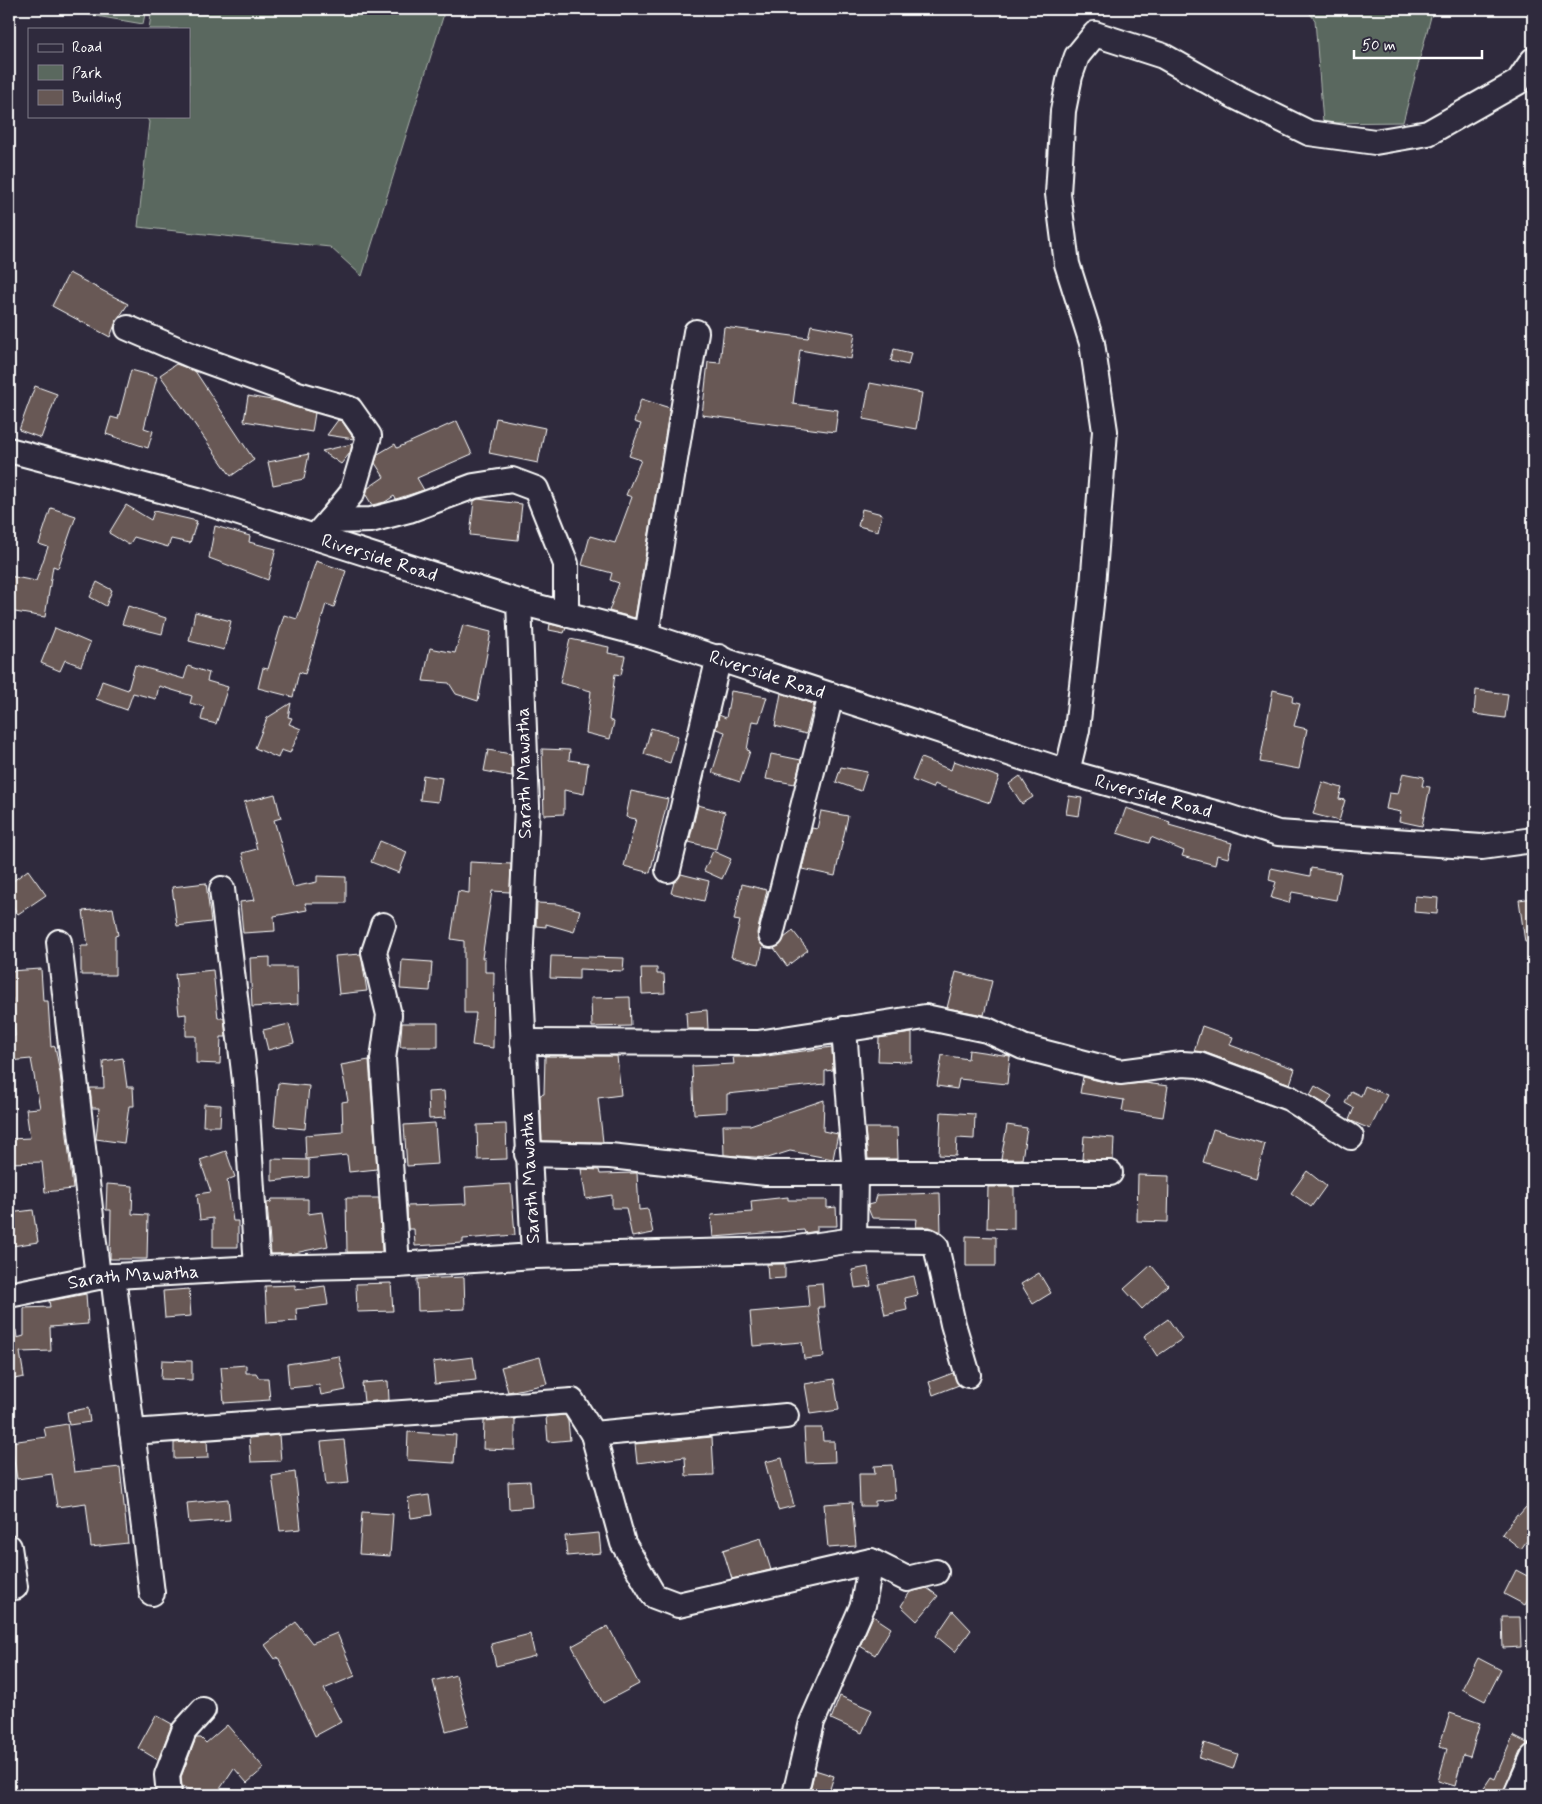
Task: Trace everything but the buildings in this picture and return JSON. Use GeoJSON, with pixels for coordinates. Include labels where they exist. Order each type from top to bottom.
{"type":"FeatureCollection","features":[{"type":"Feature","properties":{"kind":"street"},"geometry":{"type":"LineString","coordinates":[[1067,772],[1077,730],[1093,586],[1105,431],[1092,343],[1067,264],[1058,194],[1063,111],[1070,76],[1077,56],[1095,34],[1163,56],[1236,97],[1309,133],[1374,142],[1428,133],[1518,82],[1533,60]]}},
{"type":"Feature","properties":{"kind":"street"},"geometry":{"type":"LineString","coordinates":[[128,328],[193,356],[298,394],[350,409],[369,436],[352,493],[322,529]]}},
{"type":"Feature","properties":{"kind":"street"},"geometry":{"type":"LineString","coordinates":[[646,635],[696,332]]}},
{"type":"Feature","properties":{"kind":"street","name":"Riverside Road"},"geometry":{"type":"LineString","coordinates":[[9,450],[198,500],[322,529],[519,602],[646,635],[719,657],[1067,772],[1222,815],[1278,834],[1482,847],[1533,840]]}},
{"type":"Feature","properties":{"kind":"street"},"geometry":{"type":"LineString","coordinates":[[322,529],[371,520],[409,510],[474,486],[512,480],[536,489],[566,564],[566,613]]}},
{"type":"Feature","properties":{"kind":"street","name":"Sarath Mawatha"},"geometry":{"type":"LineString","coordinates":[[9,1295],[106,1276],[257,1268],[397,1265],[534,1256],[527,1154],[520,966],[527,806],[519,602]]}},
{"type":"Feature","properties":{"kind":"street"},"geometry":{"type":"LineString","coordinates":[[668,870],[719,657]]}},
{"type":"Feature","properties":{"kind":"street"},"geometry":{"type":"LineString","coordinates":[[771,935],[831,695]]}},
{"type":"Feature","properties":{"kind":"street"},"geometry":{"type":"LineString","coordinates":[[222,889],[245,1080],[257,1268]]}},
{"type":"Feature","properties":{"kind":"street"},"geometry":{"type":"LineString","coordinates":[[383,925],[374,952],[389,1015],[383,1059],[397,1265]]}},
{"type":"Feature","properties":{"kind":"street"},"geometry":{"type":"LineString","coordinates":[[59,942],[106,1276],[132,1432],[152,1593]]}},
{"type":"Feature","properties":{"kind":"street"},"geometry":{"type":"LineString","coordinates":[[523,1042],[758,1043],[925,1017],[987,1030],[1023,1047],[1120,1072],[1182,1064],[1199,1065],[1289,1098],[1351,1137]]}},
{"type":"Feature","properties":{"kind":"street"},"geometry":{"type":"LineString","coordinates":[[844,1029],[855,1175],[854,1240]]}},
{"type":"Feature","properties":{"kind":"street"},"geometry":{"type":"LineString","coordinates":[[527,1154],[610,1156],[766,1173],[855,1175],[1110,1173]]}},
{"type":"Feature","properties":{"kind":"street"},"geometry":{"type":"LineString","coordinates":[[534,1256],[783,1250],[854,1240],[929,1242],[936,1246],[953,1324],[968,1375]]}},
{"type":"Feature","properties":{"kind":"street"},"geometry":{"type":"LineString","coordinates":[[132,1432],[572,1401],[593,1434],[623,1542],[654,1596],[678,1605],[872,1561],[907,1579],[936,1572]]}},
{"type":"Feature","properties":{"kind":"street"},"geometry":{"type":"LineString","coordinates":[[593,1434],[786,1416]]}},
{"type":"Feature","properties":{"kind":"street"},"geometry":{"type":"LineString","coordinates":[[9,1547],[15,1587],[9,1588]]}},
{"type":"Feature","properties":{"kind":"street"},"geometry":{"type":"LineString","coordinates":[[795,1795],[812,1722],[864,1605],[872,1561]]}},
{"type":"Feature","properties":{"kind":"street"},"geometry":{"type":"LineString","coordinates":[[169,1795],[167,1776],[184,1731],[203,1710]]}},
{"type":"Feature","properties":{"kind":"street"},"geometry":{"type":"LineString","coordinates":[[1521,1793],[1533,1757]]}},
{"type":"Feature","properties":{"kind":"green space"},"geometry":{"type":"Polygon","coordinates":[[[55,9],[146,9],[143,24],[55,9]]]}},
{"type":"Feature","properties":{"kind":"green space"},"geometry":{"type":"Polygon","coordinates":[[[152,9],[442,9],[443,17],[362,276],[330,247],[138,227],[149,122],[147,118],[190,118],[190,28],[149,28],[152,9]]]}},
{"type":"Feature","properties":{"kind":"green space"},"geometry":{"type":"Polygon","coordinates":[[[1306,9],[1433,9],[1403,122],[1323,123],[1315,20],[1306,9]]]}}]}
